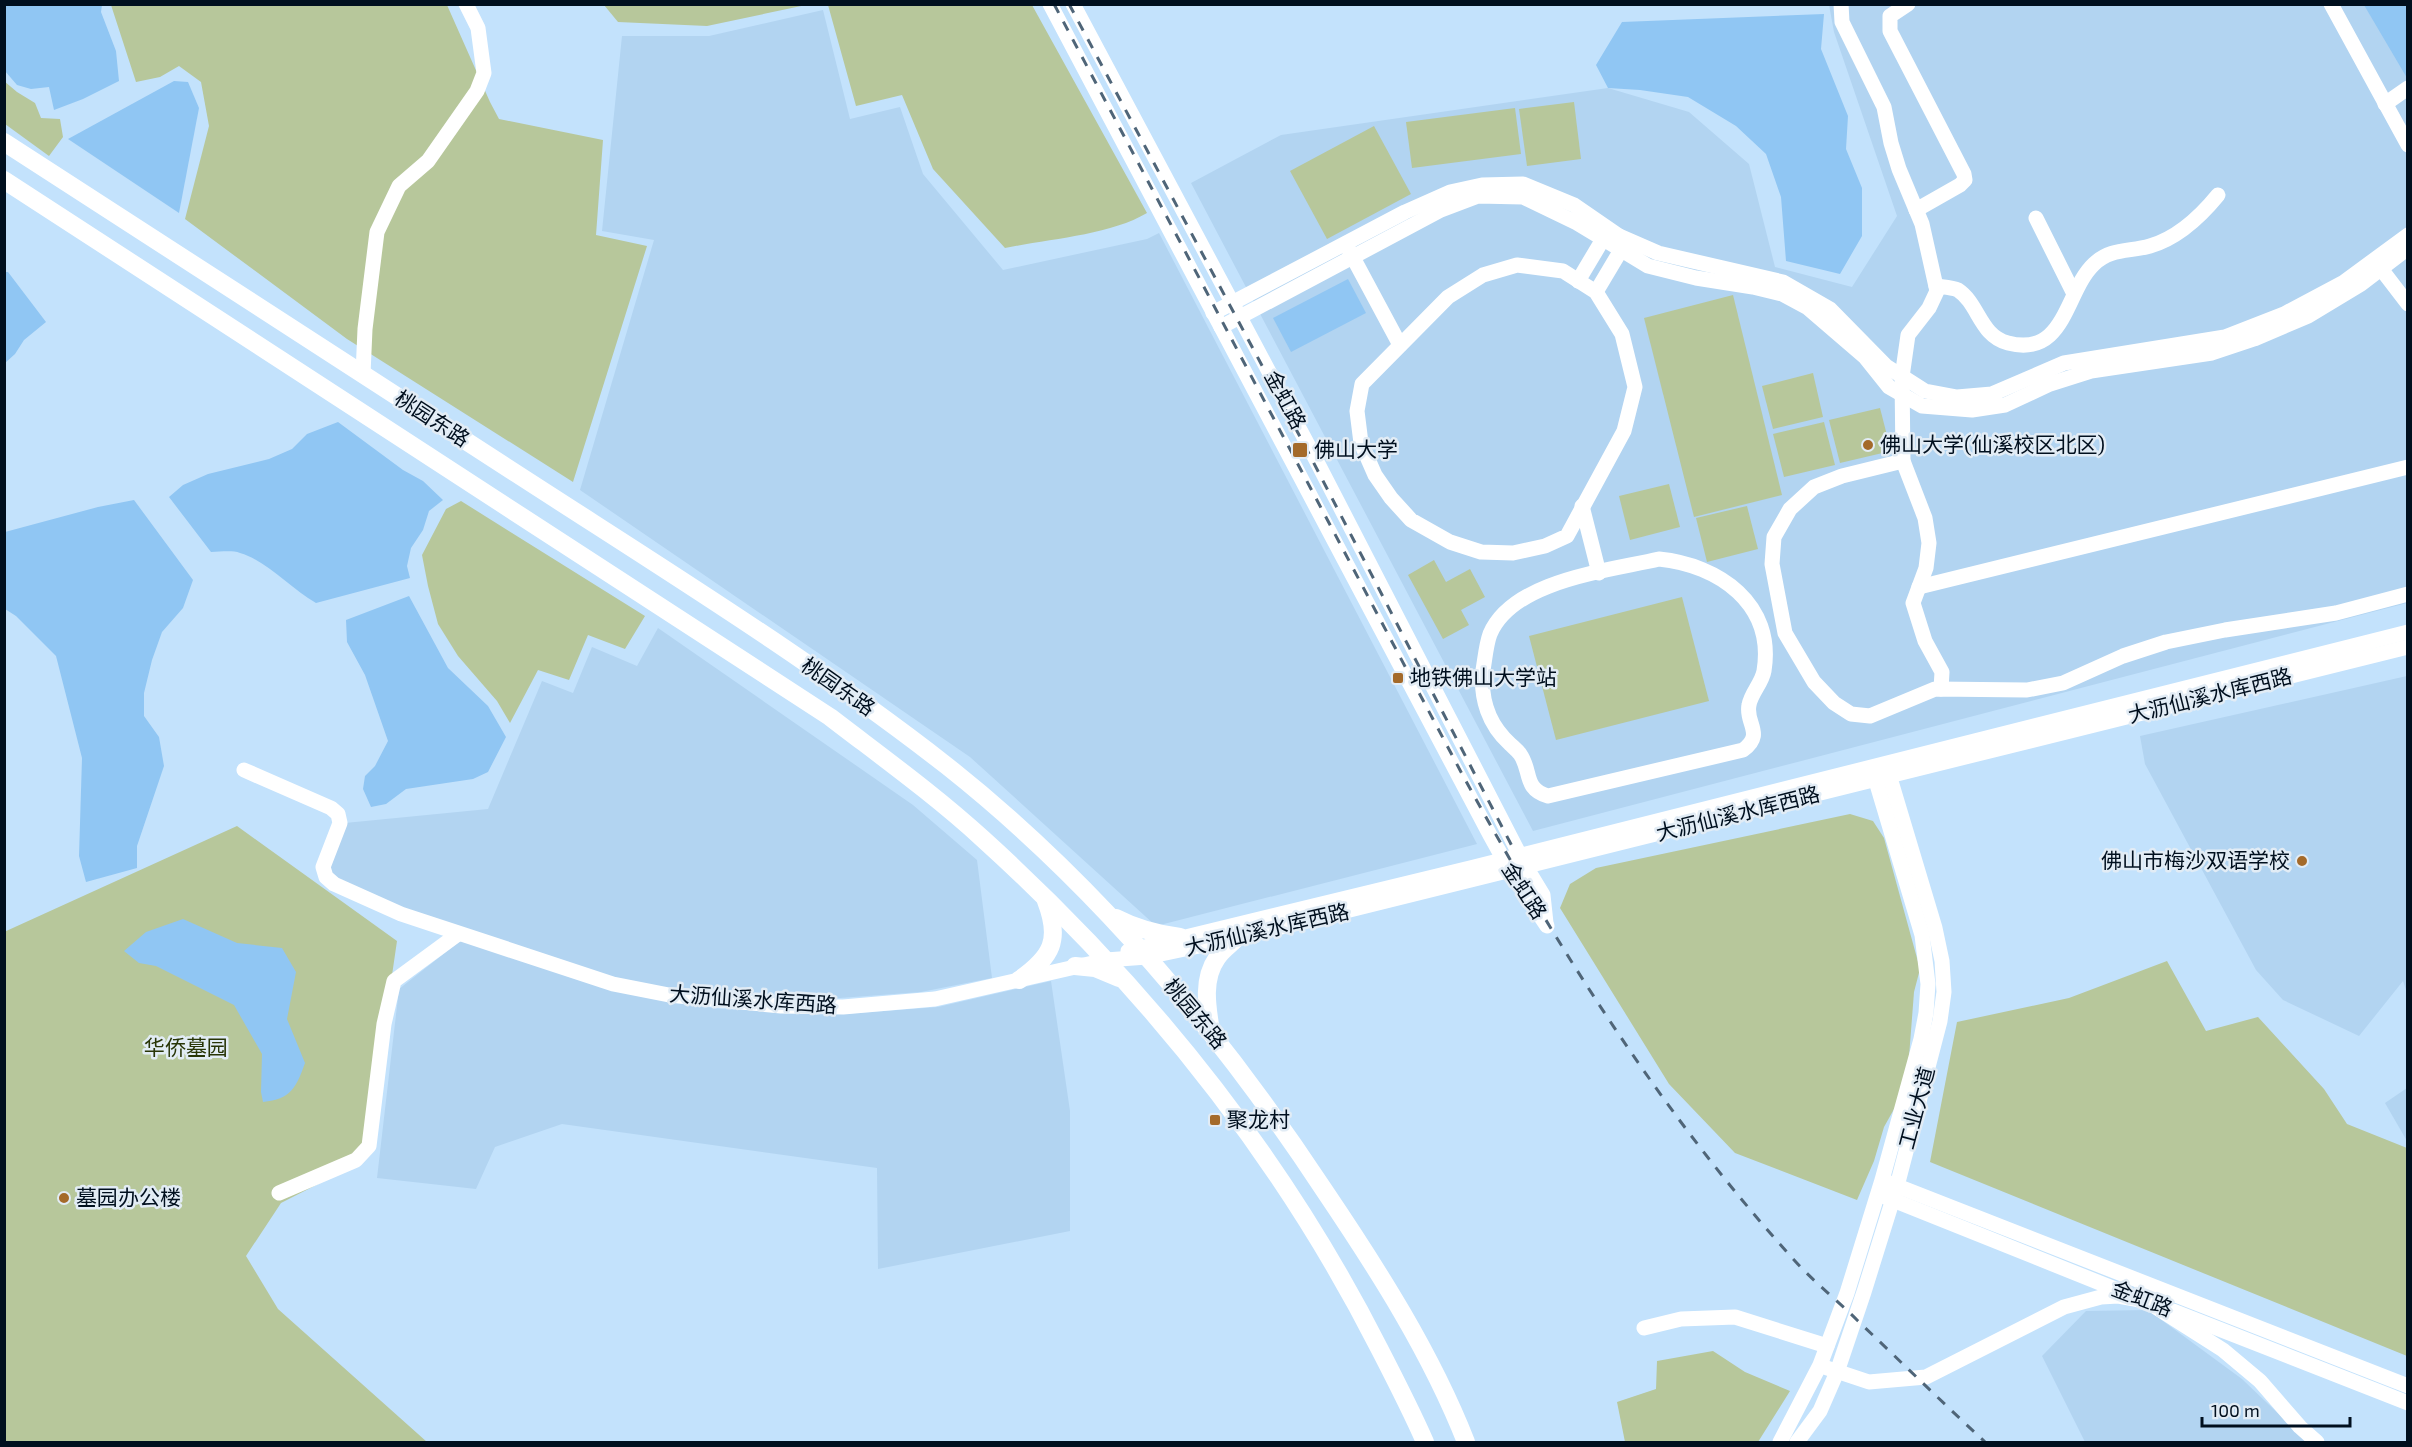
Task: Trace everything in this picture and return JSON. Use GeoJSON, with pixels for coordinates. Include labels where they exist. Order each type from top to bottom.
{"type":"FeatureCollection","features":[{"type":"Feature","properties":{"kind":"main road","name":"桃园东路"},"geometry":{"type":"LineString","coordinates":[[4,142],[625,544],[848,692],[950,768],[1044,852],[1107,914],[1211,1031],[1260,1096],[1377,1269],[1450,1402],[1466,1443]]}},
{"type":"Feature","properties":{"kind":"main road","name":"桃园东路"},"geometry":{"type":"LineString","coordinates":[[4,180],[830,717],[930,793],[982,838],[1044,896],[1106,960],[1233,1112],[1349,1289],[1425,1443]]}},
{"type":"Feature","properties":{"kind":"main road"},"geometry":{"type":"LineString","coordinates":[[1019,981],[1048,955],[1054,938],[1053,920],[1044,896]]}},
{"type":"Feature","properties":{"kind":"main road"},"geometry":{"type":"LineString","coordinates":[[1107,914],[1134,927],[1180,937]]}},
{"type":"Feature","properties":{"kind":"main road"},"geometry":{"type":"LineString","coordinates":[[1211,1031],[1207,1005],[1207,981],[1217,958],[1237,938]]}},
{"type":"Feature","properties":{"kind":"main road"},"geometry":{"type":"LineString","coordinates":[[1075,966],[1095,968],[1114,975],[1130,987]]}},
{"type":"Feature","properties":{"kind":"street"},"geometry":{"type":"LineString","coordinates":[[363,374],[365,329],[377,231],[399,186],[435,152],[477,91],[484,73],[478,28],[466,4]]}},
{"type":"Feature","properties":{"kind":"street","name":"金虹路"},"geometry":{"type":"LineString","coordinates":[[1050,4],[1490,835],[1547,926],[1543,895],[1523,861],[1241,317],[1073,4]]}},
{"type":"Feature","properties":{"kind":"street"},"geometry":{"type":"LineString","coordinates":[[1841,4],[1842,22],[1884,107],[1891,143],[1922,224],[1937,291],[1929,308],[1908,335],[1902,377],[1903,461],[1925,518],[1929,543],[1926,568],[1913,603],[1925,641],[1941,672],[1941,690]]}},
{"type":"Feature","properties":{"kind":"street"},"geometry":{"type":"LineString","coordinates":[[1908,4],[1890,16],[1890,31],[1964,174],[1965,180],[1916,210]]}},
{"type":"Feature","properties":{"kind":"street"},"geometry":{"type":"LineString","coordinates":[[2331,4],[2408,145]]}},
{"type":"Feature","properties":{"kind":"street"},"geometry":{"type":"LineString","coordinates":[[2385,104],[2408,88]]}},
{"type":"Feature","properties":{"kind":"street"},"geometry":{"type":"LineString","coordinates":[[1213,313],[1441,196],[1482,185],[1522,184],[1574,205],[1648,266],[1696,278],[1753,286],[1782,294],[1808,308],[1865,357],[1889,387],[1922,406],[1972,410],[2006,405],[2050,384],[2091,371],[2212,353],[2254,339],[2308,316],[2361,284],[2378,264],[2408,236]]}},
{"type":"Feature","properties":{"kind":"street"},"geometry":{"type":"LineString","coordinates":[[1936,286],[1959,291],[1970,303],[1983,326],[1998,338],[2008,343],[2034,343],[2054,333],[2070,306],[2083,276],[2104,256],[2149,246],[2180,232],[2202,214],[2218,195]]}},
{"type":"Feature","properties":{"kind":"street"},"geometry":{"type":"LineString","coordinates":[[1221,327],[1441,210],[1478,196],[1523,197],[1603,239],[1658,254],[1783,282],[1830,309],[1886,366],[1902,377],[1925,391],[1957,397],[1992,394],[2064,363],[2225,337],[2284,314],[2408,248]]}},
{"type":"Feature","properties":{"kind":"street"},"geometry":{"type":"LineString","coordinates":[[2036,218],[2074,294]]}},
{"type":"Feature","properties":{"kind":"street"},"geometry":{"type":"LineString","coordinates":[[1578,281],[1603,239]]}},
{"type":"Feature","properties":{"kind":"street"},"geometry":{"type":"LineString","coordinates":[[1596,292],[1620,243]]}},
{"type":"Feature","properties":{"kind":"street"},"geometry":{"type":"LineString","coordinates":[[1345,244],[1400,345]]}},
{"type":"Feature","properties":{"kind":"street"},"geometry":{"type":"LineString","coordinates":[[2378,264],[2408,304]]}},
{"type":"Feature","properties":{"kind":"street"},"geometry":{"type":"LineString","coordinates":[[1517,265],[1563,272],[1596,292],[1622,334],[1635,387],[1624,431],[1567,536],[1545,546],[1513,553],[1481,552],[1450,542],[1411,520],[1390,498],[1375,475],[1361,443],[1358,411],[1362,384],[1448,297],[1483,275],[1517,265]]}},
{"type":"Feature","properties":{"kind":"street"},"geometry":{"type":"LineString","coordinates":[[1903,461],[1842,476],[1814,487],[1790,509],[1774,537],[1772,564],[1785,633],[1815,682],[1834,703],[1851,714],[1870,716],[1935,689],[2026,690],[2063,683],[2123,656],[2166,642],[2224,630],[2336,613],[2408,594]]}},
{"type":"Feature","properties":{"kind":"street"},"geometry":{"type":"LineString","coordinates":[[1919,586],[2408,467]]}},
{"type":"Feature","properties":{"kind":"street"},"geometry":{"type":"LineString","coordinates":[[1582,506],[1599,573]]}},
{"type":"Feature","properties":{"kind":"street"},"geometry":{"type":"LineString","coordinates":[[1659,559],[1679,561],[1702,568],[1726,581],[1741,594],[1756,616],[1766,652],[1764,674],[1749,705],[1754,735],[1750,745],[1743,750],[1548,796],[1532,787],[1520,755],[1498,733],[1485,705],[1482,679],[1490,634],[1504,615],[1525,596],[1552,584],[1599,573],[1659,559]]}},
{"type":"Feature","properties":{"kind":"street"},"geometry":{"type":"LineString","coordinates":[[1523,861],[1880,771],[2408,632]]}},
{"type":"Feature","properties":{"kind":"street"},"geometry":{"type":"LineString","coordinates":[[1764,641],[1785,633]]}},
{"type":"Feature","properties":{"kind":"street","name":"大沥仙溪水库西路"},"geometry":{"type":"LineString","coordinates":[[244,770],[330,808],[338,814],[340,823],[323,867],[326,877],[334,884],[401,914],[613,984],[669,995],[724,1002],[843,1006],[934,999],[1143,952],[1237,938],[1523,861],[1562,858],[1880,771],[2408,647]]}},
{"type":"Feature","properties":{"kind":"street","name":"工业大道"},"geometry":{"type":"LineString","coordinates":[[1797,1443],[1820,1411],[1837,1372],[1864,1292],[1926,1013],[1928,984],[1922,935],[1880,771]]}},
{"type":"Feature","properties":{"kind":"street"},"geometry":{"type":"LineString","coordinates":[[1476,873],[1489,848],[1490,835]]}},
{"type":"Feature","properties":{"kind":"street"},"geometry":{"type":"LineString","coordinates":[[1543,895],[1550,869],[1562,858]]}},
{"type":"Feature","properties":{"kind":"street"},"geometry":{"type":"LineString","coordinates":[[1143,952],[1180,937],[1476,873],[1499,879],[1525,894]]}},
{"type":"Feature","properties":{"kind":"street"},"geometry":{"type":"LineString","coordinates":[[279,1193],[356,1160],[369,1146],[384,1024],[394,981],[458,934]]}},
{"type":"Feature","properties":{"kind":"street"},"geometry":{"type":"LineString","coordinates":[[1779,1443],[1820,1365],[1887,1190]]}},
{"type":"Feature","properties":{"kind":"street","name":"金虹路"},"geometry":{"type":"LineString","coordinates":[[1887,1190],[2408,1386]]}},
{"type":"Feature","properties":{"kind":"street","name":"金虹路"},"geometry":{"type":"LineString","coordinates":[[1887,1190],[2408,1403]]}},
{"type":"Feature","properties":{"kind":"street"},"geometry":{"type":"LineString","coordinates":[[1820,1365],[1869,1382],[1926,1377],[2064,1307],[2101,1297],[2118,1296],[2146,1301],[2223,1350],[2260,1381],[2300,1427],[2318,1443]]}},
{"type":"Feature","properties":{"kind":"street"},"geometry":{"type":"LineString","coordinates":[[1644,1328],[1682,1319],[1735,1317],[1827,1346]]}},
{"type":"Feature","properties":{"kind":"shaded area"},"geometry":{"type":"Polygon","coordinates":[[[4,5],[102,5],[101,12],[116,51],[119,81],[54,110],[49,87],[31,89],[17,85],[5,71],[4,5]]]}},
{"type":"Feature","properties":{"kind":"shaded area","name":"佛山大学(仙溪校区北区)"},"geometry":{"type":"Polygon","coordinates":[[[1829,5],[2407,5],[2407,603],[1533,831],[1191,183],[1281,135],[1608,88],[1689,112],[1749,164],[1775,267],[1852,287],[1897,216],[1834,32],[1829,5]]]}},
{"type":"Feature","properties":{"kind":"shaded area"},"geometry":{"type":"Polygon","coordinates":[[[2364,5],[2407,5],[2407,78],[2364,5]]]}},
{"type":"Feature","properties":{"kind":"shaded area"},"geometry":{"type":"Polygon","coordinates":[[[823,10],[850,119],[900,107],[923,174],[1003,270],[1147,239],[1159,233],[1477,844],[1156,926],[970,757],[580,490],[654,240],[602,231],[622,36],[709,36],[823,10]]]}},
{"type":"Feature","properties":{"kind":"shaded area"},"geometry":{"type":"Polygon","coordinates":[[[1824,14],[1821,49],[1848,116],[1846,149],[1862,188],[1862,236],[1840,274],[1786,261],[1781,197],[1766,154],[1736,126],[1688,97],[1608,88],[1596,65],[1622,22],[1824,14]]]}},
{"type":"Feature","properties":{"kind":"shaded area"},"geometry":{"type":"Polygon","coordinates":[[[174,81],[188,82],[199,108],[179,213],[68,139],[174,81]]]}},
{"type":"Feature","properties":{"kind":"shaded area"},"geometry":{"type":"Polygon","coordinates":[[[5,272],[8,272],[46,322],[24,340],[15,354],[5,363],[5,272]]]}},
{"type":"Feature","properties":{"kind":"shaded area"},"geometry":{"type":"Polygon","coordinates":[[[1348,279],[1366,313],[1291,352],[1273,318],[1348,279]]]}},
{"type":"Feature","properties":{"kind":"shaded area"},"geometry":{"type":"Polygon","coordinates":[[[338,422],[403,470],[423,481],[443,500],[429,511],[423,530],[411,548],[407,566],[410,578],[316,603],[269,568],[250,557],[233,552],[211,552],[169,497],[183,485],[208,474],[269,459],[292,449],[307,434],[338,422]]]}},
{"type":"Feature","properties":{"kind":"shaded area"},"geometry":{"type":"Polygon","coordinates":[[[134,500],[193,580],[183,608],[162,632],[144,693],[144,716],[159,737],[164,766],[137,846],[137,868],[86,882],[79,856],[82,758],[56,656],[16,616],[5,609],[5,532],[98,507],[134,500]]]}},
{"type":"Feature","properties":{"kind":"shaded area"},"geometry":{"type":"Polygon","coordinates":[[[409,596],[448,668],[488,706],[506,737],[488,772],[473,779],[406,789],[386,804],[371,807],[363,789],[365,776],[375,766],[388,741],[365,675],[347,642],[346,620],[409,596]]]}},
{"type":"Feature","properties":{"kind":"shaded area"},"geometry":{"type":"Polygon","coordinates":[[[658,628],[913,805],[977,860],[992,978],[921,992],[813,1000],[678,991],[616,979],[459,931],[331,878],[327,868],[345,823],[488,809],[542,681],[573,693],[592,647],[637,666],[658,628]]]}},
{"type":"Feature","properties":{"kind":"shaded area","name":"佛山市梅沙双语学校"},"geometry":{"type":"Polygon","coordinates":[[[2407,676],[2407,993],[2403,981],[2359,1036],[2283,1000],[2256,970],[2145,764],[2140,736],[2407,676]]]}},
{"type":"Feature","properties":{"kind":"shaded area"},"geometry":{"type":"Polygon","coordinates":[[[183,919],[237,943],[282,948],[296,972],[287,1019],[305,1063],[295,1086],[286,1095],[263,1102],[262,1054],[234,1005],[156,966],[139,963],[124,951],[146,932],[183,919]]]}},
{"type":"Feature","properties":{"kind":"shaded area"},"geometry":{"type":"Polygon","coordinates":[[[460,941],[668,1002],[722,1009],[844,1014],[938,1007],[1051,981],[1070,1111],[1070,1231],[878,1269],[877,1168],[562,1124],[495,1147],[476,1189],[377,1178],[399,989],[460,941]]]}},
{"type":"Feature","properties":{"kind":"shaded area"},"geometry":{"type":"Polygon","coordinates":[[[2407,1088],[2408,1140],[2407,1141],[2385,1103],[2407,1088]]]}},
{"type":"Feature","properties":{"kind":"shaded area"},"geometry":{"type":"Polygon","coordinates":[[[2148,1310],[2242,1379],[2308,1442],[2085,1442],[2042,1356],[2086,1311],[2148,1310]]]}},
{"type":"Feature","properties":{"kind":"green space"},"geometry":{"type":"Polygon","coordinates":[[[111,5],[447,5],[499,119],[603,140],[596,235],[647,246],[573,482],[347,339],[185,219],[209,126],[201,82],[179,66],[160,77],[136,82],[111,5]]]}},
{"type":"Feature","properties":{"kind":"green space"},"geometry":{"type":"Polygon","coordinates":[[[604,5],[806,5],[707,26],[618,22],[604,5]]]}},
{"type":"Feature","properties":{"kind":"green space"},"geometry":{"type":"Polygon","coordinates":[[[828,5],[1032,5],[1147,213],[1097,231],[1005,248],[933,169],[902,95],[856,106],[828,5]]]}},
{"type":"Feature","properties":{"kind":"green space"},"geometry":{"type":"Polygon","coordinates":[[[4,81],[35,103],[41,118],[60,119],[63,137],[49,156],[5,124],[4,81]]]}},
{"type":"Feature","properties":{"kind":"green space"},"geometry":{"type":"Polygon","coordinates":[[[1574,102],[1581,159],[1527,166],[1519,109],[1574,102]]]}},
{"type":"Feature","properties":{"kind":"green space"},"geometry":{"type":"Polygon","coordinates":[[[1515,108],[1521,154],[1412,168],[1406,122],[1515,108]]]}},
{"type":"Feature","properties":{"kind":"green space"},"geometry":{"type":"Polygon","coordinates":[[[1374,126],[1411,194],[1327,239],[1290,171],[1374,126]]]}},
{"type":"Feature","properties":{"kind":"green space"},"geometry":{"type":"Polygon","coordinates":[[[1733,295],[1782,495],[1694,517],[1644,318],[1733,295]]]}},
{"type":"Feature","properties":{"kind":"green space"},"geometry":{"type":"Polygon","coordinates":[[[1813,373],[1823,417],[1773,429],[1762,386],[1813,373]]]}},
{"type":"Feature","properties":{"kind":"green space"},"geometry":{"type":"Polygon","coordinates":[[[1880,408],[1891,451],[1840,463],[1829,420],[1880,408]]]}},
{"type":"Feature","properties":{"kind":"green space"},"geometry":{"type":"Polygon","coordinates":[[[1824,422],[1835,465],[1784,477],[1773,434],[1824,422]]]}},
{"type":"Feature","properties":{"kind":"green space"},"geometry":{"type":"Polygon","coordinates":[[[1669,484],[1680,527],[1630,540],[1619,496],[1669,484]]]}},
{"type":"Feature","properties":{"kind":"green space"},"geometry":{"type":"Polygon","coordinates":[[[461,501],[645,616],[625,649],[588,635],[569,680],[538,670],[510,723],[497,701],[458,656],[438,624],[428,586],[422,555],[446,509],[461,501]]]}},
{"type":"Feature","properties":{"kind":"green space"},"geometry":{"type":"Polygon","coordinates":[[[1747,506],[1758,549],[1707,562],[1696,518],[1747,506]]]}},
{"type":"Feature","properties":{"kind":"green space"},"geometry":{"type":"Polygon","coordinates":[[[1434,560],[1446,582],[1470,569],[1485,597],[1461,610],[1469,625],[1443,639],[1408,575],[1434,560]]]}},
{"type":"Feature","properties":{"kind":"green space"},"geometry":{"type":"Polygon","coordinates":[[[1682,597],[1709,701],[1556,740],[1529,636],[1682,597]]]}},
{"type":"Feature","properties":{"kind":"green space"},"geometry":{"type":"Polygon","coordinates":[[[1850,814],[1873,821],[1884,838],[1920,969],[1914,992],[1908,1070],[1898,1102],[1884,1127],[1874,1161],[1857,1200],[1735,1153],[1669,1084],[1560,908],[1570,884],[1596,868],[1850,814]]]}},
{"type":"Feature","properties":{"kind":"green space","name":"华侨墓园"},"geometry":{"type":"Polygon","coordinates":[[[237,826],[397,941],[365,1160],[281,1203],[246,1256],[278,1309],[427,1442],[5,1442],[4,932],[237,826]]]}},
{"type":"Feature","properties":{"kind":"green space"},"geometry":{"type":"Polygon","coordinates":[[[2167,961],[2206,1031],[2258,1017],[2324,1089],[2347,1124],[2407,1148],[2407,1356],[1930,1162],[1957,1022],[2069,998],[2167,961]]]}},
{"type":"Feature","properties":{"kind":"green space"},"geometry":{"type":"Polygon","coordinates":[[[1713,1351],[1745,1372],[1790,1391],[1758,1442],[1625,1442],[1617,1402],[1656,1389],[1657,1361],[1713,1351]]]}},
{"type":"Feature","properties":{"kind":"railway"},"geometry":{"type":"LineString","coordinates":[[1054,4],[1461,772],[1534,900],[1613,1026],[1700,1147],[1746,1205],[1802,1269],[1985,1442]]}},
{"type":"Feature","properties":{"kind":"railway"},"geometry":{"type":"LineString","coordinates":[[1069,4],[1305,446],[1514,850]]}},
{"type":"Feature","properties":{"kind":"place","name":"佛山大学(仙溪校区北区)"},"geometry":{"type":"Point","coordinates":[1868,445]}},
{"type":"Feature","properties":{"kind":"place","name":"佛山大学"},"geometry":{"type":"Point","coordinates":[1300,450]}},
{"type":"Feature","properties":{"kind":"place","name":"地铁佛山大学站"},"geometry":{"type":"Point","coordinates":[1398,678]}},
{"type":"Feature","properties":{"kind":"place","name":"佛山市梅沙双语学校"},"geometry":{"type":"Point","coordinates":[2302,861]}},
{"type":"Feature","properties":{"kind":"place","name":"聚龙村"},"geometry":{"type":"Point","coordinates":[1215,1120]}},
{"type":"Feature","properties":{"kind":"place","name":"墓园办公楼"},"geometry":{"type":"Point","coordinates":[64,1198]}}]}
